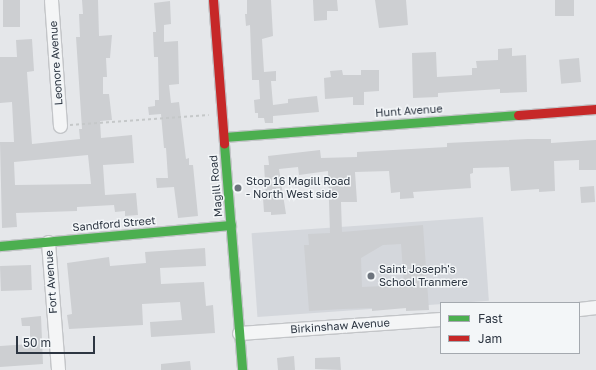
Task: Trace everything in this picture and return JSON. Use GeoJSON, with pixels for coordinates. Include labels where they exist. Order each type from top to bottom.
{"type":"FeatureCollection","features":[{"type":"Feature","properties":{"kind":"street","name":"Leonore Avenue"},"geometry":{"type":"LineString","coordinates":[[51,0],[60,126]]}},
{"type":"Feature","properties":{"kind":"street","name":"Magill Road"},"geometry":{"type":"LineString","coordinates":[[213,0],[242,370]]}},
{"type":"Feature","properties":{"kind":"street","name":"Hunt Avenue"},"geometry":{"type":"LineString","coordinates":[[224,137],[596,109]]}},
{"type":"Feature","properties":{"kind":"street","name":"Sandford Street"},"geometry":{"type":"LineString","coordinates":[[0,246],[231,225]]}},
{"type":"Feature","properties":{"kind":"street","name":"Fort Avenue"},"geometry":{"type":"LineString","coordinates":[[48,242],[58,370]]}},
{"type":"Feature","properties":{"kind":"street"},"geometry":{"type":"LineString","coordinates":[[580,309],[596,307]]}},
{"type":"Feature","properties":{"kind":"street","name":"Birkinshaw Avenue"},"geometry":{"type":"LineString","coordinates":[[240,333],[440,319]]}},
{"type":"Feature","properties":{"kind":"path"},"geometry":{"type":"LineString","coordinates":[[60,126],[222,114]]}},
{"type":"Feature","properties":{"kind":"shaded area","name":"Saint Joseph's School Tranmere"},"geometry":{"type":"Polygon","coordinates":[[[483,217],[489,301],[440,302],[440,304],[257,317],[252,233],[483,217]]]}},
{"type":"Feature","properties":{"kind":"building"},"geometry":{"type":"Polygon","coordinates":[[[3,0],[20,0],[20,27],[3,27],[3,0]]]}},
{"type":"Feature","properties":{"kind":"building"},"geometry":{"type":"Polygon","coordinates":[[[82,0],[98,0],[99,36],[112,35],[110,58],[106,58],[107,77],[103,77],[103,94],[109,94],[112,120],[100,121],[101,138],[132,135],[134,163],[103,165],[105,195],[136,193],[138,215],[125,216],[125,211],[115,212],[114,205],[77,207],[77,211],[16,213],[17,227],[2,228],[0,142],[14,142],[12,102],[0,103],[0,57],[17,57],[16,40],[32,39],[34,71],[27,72],[32,144],[80,139],[79,129],[82,129],[76,37],[80,37],[79,14],[83,14],[82,0]],[[88,155],[14,162],[15,185],[91,184],[88,155]]]}},
{"type":"Feature","properties":{"kind":"building"},"geometry":{"type":"Polygon","coordinates":[[[247,0],[271,0],[273,36],[262,39],[264,72],[276,71],[276,81],[271,81],[273,105],[288,103],[288,99],[317,96],[319,112],[273,116],[273,123],[265,123],[264,118],[258,118],[258,113],[255,113],[254,100],[260,99],[259,80],[252,80],[250,25],[246,26],[245,14],[247,14],[247,0]]]}},
{"type":"Feature","properties":{"kind":"building"},"geometry":{"type":"Polygon","coordinates":[[[313,0],[337,0],[338,11],[327,11],[327,20],[314,21],[313,0]]]}},
{"type":"Feature","properties":{"kind":"building"},"geometry":{"type":"Polygon","coordinates":[[[375,0],[406,0],[408,25],[379,28],[375,0]]]}},
{"type":"Feature","properties":{"kind":"building"},"geometry":{"type":"Polygon","coordinates":[[[555,0],[574,0],[574,16],[555,16],[555,0]]]}},
{"type":"Feature","properties":{"kind":"building"},"geometry":{"type":"Polygon","coordinates":[[[170,1],[171,24],[164,25],[164,42],[178,41],[179,84],[169,85],[171,103],[179,102],[186,159],[189,158],[189,165],[193,165],[198,216],[178,218],[174,187],[157,188],[156,178],[168,178],[166,148],[164,148],[161,114],[149,115],[148,107],[155,106],[155,100],[159,100],[158,57],[154,57],[153,32],[156,32],[154,3],[170,1]]]}},
{"type":"Feature","properties":{"kind":"building"},"geometry":{"type":"Polygon","coordinates":[[[512,48],[512,56],[526,55],[527,92],[500,93],[500,89],[438,93],[438,97],[413,98],[412,53],[436,52],[437,77],[472,75],[472,68],[477,68],[476,61],[498,60],[498,49],[512,48]]]}},
{"type":"Feature","properties":{"kind":"building"},"geometry":{"type":"Polygon","coordinates":[[[579,58],[581,82],[561,84],[559,60],[579,58]]]}},
{"type":"Feature","properties":{"kind":"building"},"geometry":{"type":"Polygon","coordinates":[[[342,70],[343,75],[361,75],[361,70],[379,70],[379,91],[364,92],[364,105],[353,105],[353,97],[325,99],[324,78],[331,77],[330,71],[342,70]]]}},
{"type":"Feature","properties":{"kind":"building"},"geometry":{"type":"Polygon","coordinates":[[[528,139],[551,139],[551,143],[596,140],[596,170],[579,170],[579,160],[554,161],[555,191],[539,192],[539,189],[511,191],[509,167],[473,168],[473,173],[470,174],[471,188],[413,192],[414,198],[400,199],[400,192],[391,193],[389,171],[355,172],[357,202],[341,202],[342,232],[423,225],[429,310],[406,311],[406,308],[372,311],[372,308],[309,311],[304,245],[309,245],[308,234],[330,233],[328,171],[299,175],[298,167],[279,169],[286,214],[271,215],[271,212],[264,212],[263,198],[266,198],[264,165],[269,165],[268,156],[320,150],[321,158],[357,157],[357,152],[447,147],[447,143],[528,139]],[[401,244],[383,245],[361,258],[362,287],[404,285],[401,244]]]}},
{"type":"Feature","properties":{"kind":"building"},"geometry":{"type":"Polygon","coordinates":[[[594,186],[595,202],[581,203],[580,187],[594,186]]]}},
{"type":"Feature","properties":{"kind":"building"},"geometry":{"type":"Polygon","coordinates":[[[205,248],[206,266],[160,268],[161,284],[204,282],[206,306],[213,305],[215,333],[151,337],[150,322],[182,320],[180,302],[142,304],[143,325],[69,329],[67,315],[72,314],[67,263],[109,257],[110,266],[146,263],[145,252],[205,248]]]}},
{"type":"Feature","properties":{"kind":"building"},"geometry":{"type":"Polygon","coordinates":[[[31,265],[32,290],[1,291],[0,266],[31,265]]]}},
{"type":"Feature","properties":{"kind":"building"},"geometry":{"type":"Polygon","coordinates":[[[41,316],[43,364],[0,367],[0,346],[30,344],[30,326],[22,326],[21,318],[41,316]]]}},
{"type":"Feature","properties":{"kind":"building"},"geometry":{"type":"Polygon","coordinates":[[[294,356],[295,370],[278,370],[277,358],[294,356]]]}},
{"type":"Feature","properties":{"kind":"building"},"geometry":{"type":"Polygon","coordinates":[[[340,357],[341,370],[315,369],[315,358],[340,357]]]}},
{"type":"Feature","properties":{"kind":"building"},"geometry":{"type":"Polygon","coordinates":[[[190,361],[191,370],[161,370],[161,364],[190,361]]]}},
{"type":"Feature","properties":{"kind":"traffic: fast"},"geometry":{"type":"LineString","coordinates":[[224,137],[518,115]]}},
{"type":"Feature","properties":{"kind":"traffic: fast"},"geometry":{"type":"LineString","coordinates":[[224,144],[242,370]]}},
{"type":"Feature","properties":{"kind":"traffic: fast"},"geometry":{"type":"LineString","coordinates":[[0,246],[231,225]]}},
{"type":"Feature","properties":{"kind":"traffic: jam"},"geometry":{"type":"LineString","coordinates":[[213,0],[224,144]]}},
{"type":"Feature","properties":{"kind":"traffic: jam"},"geometry":{"type":"LineString","coordinates":[[518,115],[596,109]]}},
{"type":"Feature","properties":{"kind":"place","name":"Stop 16 Magill Road - North West side"},"geometry":{"type":"Point","coordinates":[238,188]}},
{"type":"Feature","properties":{"kind":"place","name":"Saint Joseph's School Tranmere"},"geometry":{"type":"Point","coordinates":[371,276]}}]}
